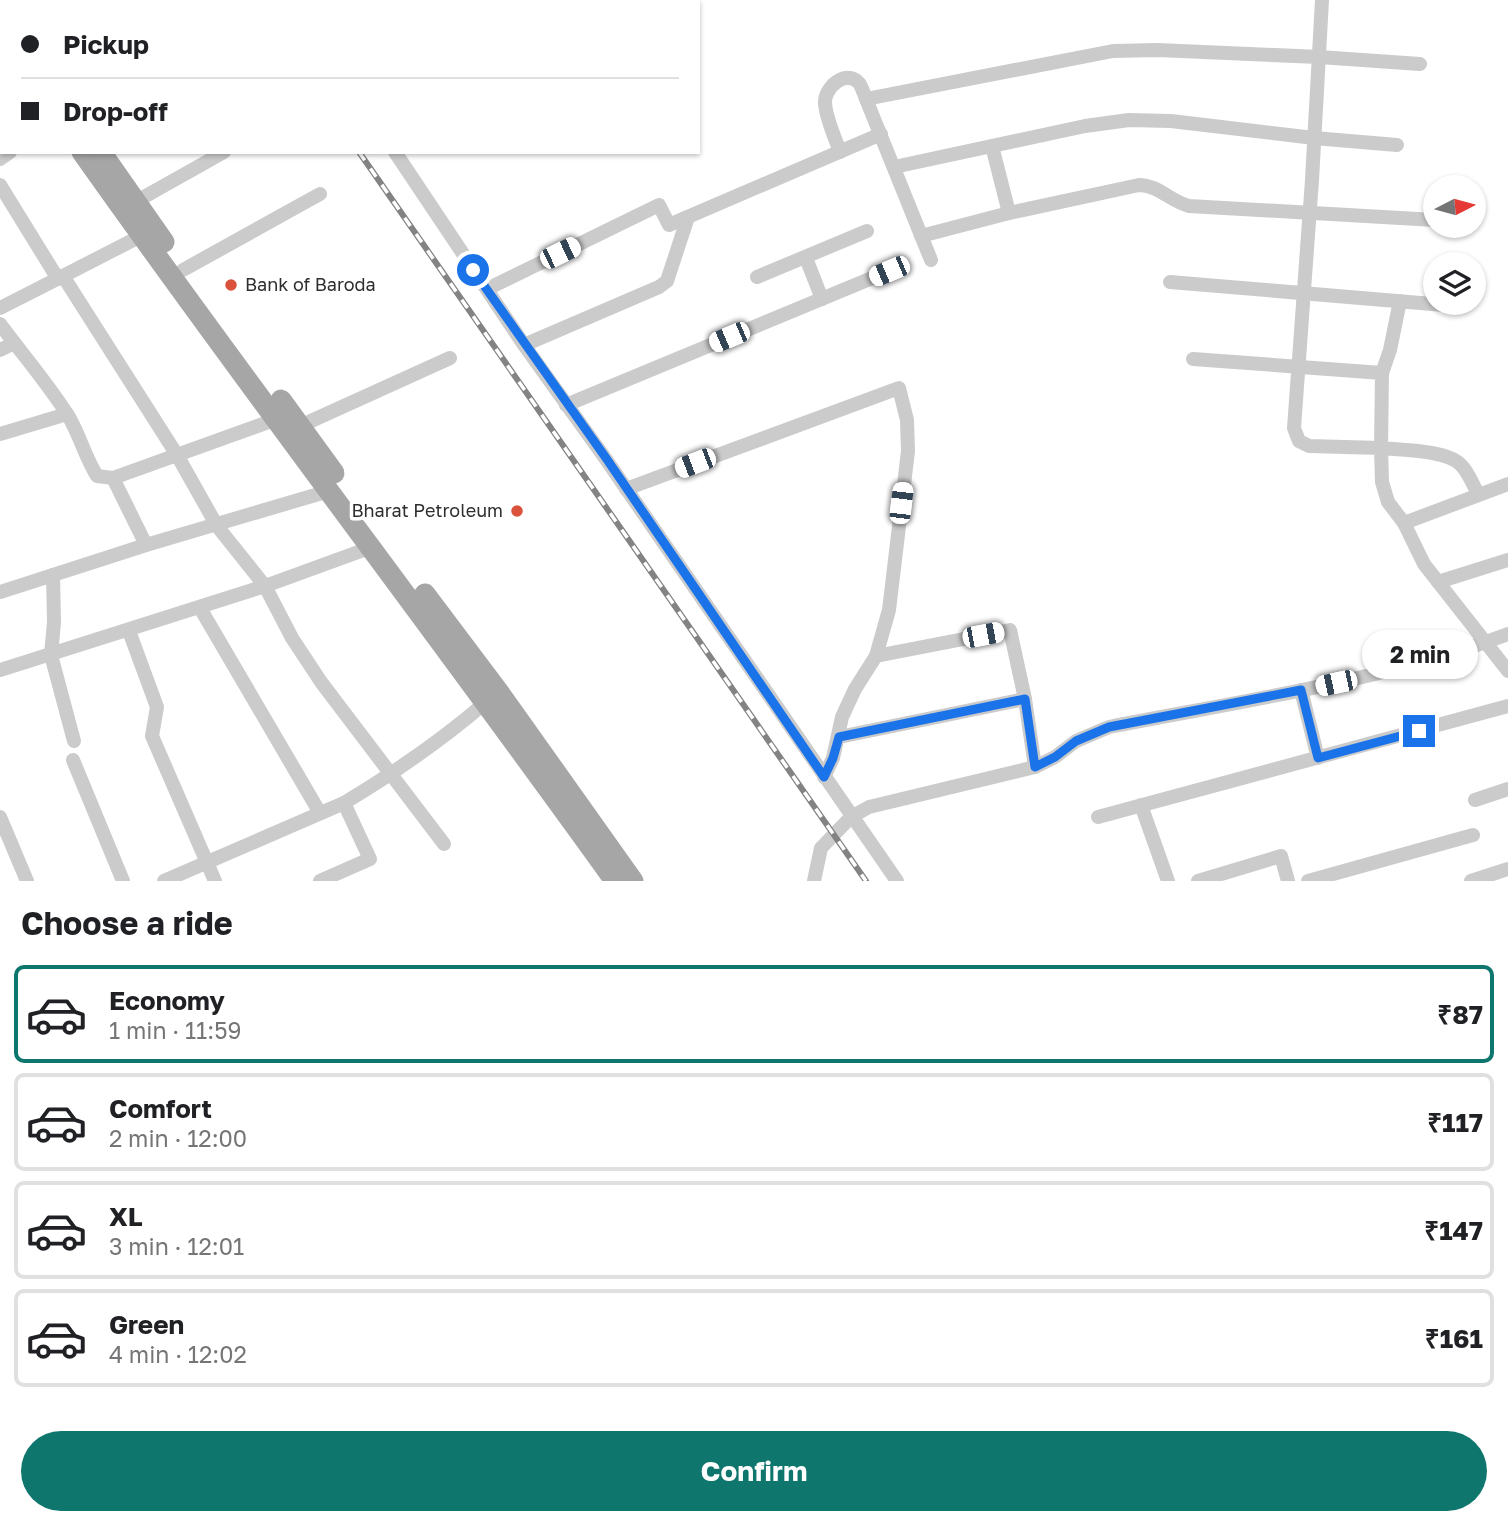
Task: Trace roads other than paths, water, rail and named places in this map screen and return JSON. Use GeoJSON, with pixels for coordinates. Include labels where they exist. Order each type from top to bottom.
{"type":"FeatureCollection","features":[{"type":"Feature","properties":{"kind":"main road"},"geometry":{"type":"LineString","coordinates":[[83,154],[615,881]]}},
{"type":"Feature","properties":{"kind":"main road"},"geometry":{"type":"LineString","coordinates":[[102,154],[183,270],[498,691],[634,881]]}},
{"type":"Feature","properties":{"kind":"street"},"geometry":{"type":"LineString","coordinates":[[1322,0],[1294,428],[1299,441],[1309,446],[1381,448],[1443,455],[1455,459],[1463,467],[1478,494]]}},
{"type":"Feature","properties":{"kind":"street"},"geometry":{"type":"LineString","coordinates":[[866,99],[1113,51],[1158,50],[1420,64]]}},
{"type":"Feature","properties":{"kind":"street"},"geometry":{"type":"LineString","coordinates":[[840,152],[825,105],[825,93],[832,84],[842,79],[852,79],[858,82],[866,99],[930,260]]}},
{"type":"Feature","properties":{"kind":"street"},"geometry":{"type":"LineString","coordinates":[[894,167],[1084,126],[1129,120],[1171,121],[1398,145]]}},
{"type":"Feature","properties":{"kind":"street"},"geometry":{"type":"LineString","coordinates":[[487,289],[659,205],[669,225],[881,134]]}},
{"type":"Feature","properties":{"kind":"street"},"geometry":{"type":"LineString","coordinates":[[992,146],[1009,213]]}},
{"type":"Feature","properties":{"kind":"street"},"geometry":{"type":"LineString","coordinates":[[135,202],[220,154]]}},
{"type":"Feature","properties":{"kind":"street"},"geometry":{"type":"LineString","coordinates":[[396,154],[524,345],[897,881]]}},
{"type":"Feature","properties":{"kind":"street"},"geometry":{"type":"LineString","coordinates":[[0,185],[177,455],[217,526],[265,586],[292,638],[321,682],[444,844]]}},
{"type":"Feature","properties":{"kind":"street"},"geometry":{"type":"LineString","coordinates":[[921,236],[1009,213],[1139,185],[1149,185],[1178,203],[1189,206],[1423,219]]}},
{"type":"Feature","properties":{"kind":"street"},"geometry":{"type":"LineString","coordinates":[[183,270],[320,194]]}},
{"type":"Feature","properties":{"kind":"street"},"geometry":{"type":"LineString","coordinates":[[524,345],[659,287],[667,281],[688,217]]}},
{"type":"Feature","properties":{"kind":"street"},"geometry":{"type":"LineString","coordinates":[[757,277],[867,231]]}},
{"type":"Feature","properties":{"kind":"street"},"geometry":{"type":"LineString","coordinates":[[0,309],[141,236]]}},
{"type":"Feature","properties":{"kind":"street"},"geometry":{"type":"LineString","coordinates":[[806,258],[822,299]]}},
{"type":"Feature","properties":{"kind":"street"},"geometry":{"type":"LineString","coordinates":[[566,405],[889,271]]}},
{"type":"Feature","properties":{"kind":"street"},"geometry":{"type":"LineString","coordinates":[[1170,282],[1423,303]]}},
{"type":"Feature","properties":{"kind":"street"},"geometry":{"type":"LineString","coordinates":[[1400,301],[1390,350],[1382,373],[1381,448],[1385,494],[1404,523],[1424,564],[1508,671]]}},
{"type":"Feature","properties":{"kind":"street"},"geometry":{"type":"LineString","coordinates":[[0,324],[67,414],[80,437],[87,461],[97,476],[113,478],[277,419]]}},
{"type":"Feature","properties":{"kind":"street"},"geometry":{"type":"LineString","coordinates":[[0,350],[14,343]]}},
{"type":"Feature","properties":{"kind":"street"},"geometry":{"type":"LineString","coordinates":[[300,426],[450,358]]}},
{"type":"Feature","properties":{"kind":"street"},"geometry":{"type":"LineString","coordinates":[[1193,359],[1382,373]]}},
{"type":"Feature","properties":{"kind":"street"},"geometry":{"type":"LineString","coordinates":[[626,489],[899,388],[907,420],[908,451],[889,610],[876,656],[855,689],[842,717],[833,758],[824,777]]}},
{"type":"Feature","properties":{"kind":"street"},"geometry":{"type":"LineString","coordinates":[[0,434],[67,414]]}},
{"type":"Feature","properties":{"kind":"street"},"geometry":{"type":"LineString","coordinates":[[113,478],[146,545]]}},
{"type":"Feature","properties":{"kind":"street"},"geometry":{"type":"LineString","coordinates":[[1404,523],[1508,485]]}},
{"type":"Feature","properties":{"kind":"street"},"geometry":{"type":"LineString","coordinates":[[0,592],[329,491]]}},
{"type":"Feature","properties":{"kind":"street"},"geometry":{"type":"LineString","coordinates":[[0,670],[200,608],[372,547]]}},
{"type":"Feature","properties":{"kind":"street"},"geometry":{"type":"LineString","coordinates":[[1438,582],[1508,559]]}},
{"type":"Feature","properties":{"kind":"street"},"geometry":{"type":"LineString","coordinates":[[53,575],[54,622],[51,656],[74,741]]}},
{"type":"Feature","properties":{"kind":"street"},"geometry":{"type":"LineString","coordinates":[[200,608],[320,813]]}},
{"type":"Feature","properties":{"kind":"street"},"geometry":{"type":"LineString","coordinates":[[876,656],[1010,630],[1025,699],[1035,767]]}},
{"type":"Feature","properties":{"kind":"street"},"geometry":{"type":"LineString","coordinates":[[129,631],[157,708],[152,736],[215,881]]}},
{"type":"Feature","properties":{"kind":"street"},"geometry":{"type":"LineString","coordinates":[[814,881],[821,848],[851,817],[869,807],[1035,767],[1055,757],[1076,741],[1109,727],[1301,690],[1443,656],[1508,634]]}},
{"type":"Feature","properties":{"kind":"street"},"geometry":{"type":"LineString","coordinates":[[1301,690],[1318,758]]}},
{"type":"Feature","properties":{"kind":"street"},"geometry":{"type":"LineString","coordinates":[[839,737],[1025,699]]}},
{"type":"Feature","properties":{"kind":"street"},"geometry":{"type":"LineString","coordinates":[[164,881],[344,803],[392,774],[486,702]]}},
{"type":"Feature","properties":{"kind":"street"},"geometry":{"type":"LineString","coordinates":[[1098,817],[1508,706]]}},
{"type":"Feature","properties":{"kind":"street"},"geometry":{"type":"LineString","coordinates":[[73,760],[123,881]]}},
{"type":"Feature","properties":{"kind":"street"},"geometry":{"type":"LineString","coordinates":[[1475,800],[1508,789]]}},
{"type":"Feature","properties":{"kind":"street"},"geometry":{"type":"LineString","coordinates":[[320,881],[370,859],[344,803]]}},
{"type":"Feature","properties":{"kind":"street"},"geometry":{"type":"LineString","coordinates":[[1141,805],[1168,881]]}},
{"type":"Feature","properties":{"kind":"street"},"geometry":{"type":"LineString","coordinates":[[0,817],[27,881]]}},
{"type":"Feature","properties":{"kind":"street"},"geometry":{"type":"LineString","coordinates":[[1308,881],[1473,835]]}},
{"type":"Feature","properties":{"kind":"street"},"geometry":{"type":"LineString","coordinates":[[1198,881],[1281,856],[1288,881]]}},
{"type":"Feature","properties":{"kind":"street"},"geometry":{"type":"LineString","coordinates":[[1471,881],[1508,869]]}},
{"type":"Feature","properties":{"kind":"railway"},"geometry":{"type":"LineString","coordinates":[[360,154],[866,881]]}},
{"type":"Feature","properties":{"kind":"place","name":"Bank of Baroda"},"geometry":{"type":"Point","coordinates":[231,285]}},
{"type":"Feature","properties":{"kind":"place","name":"Bharat Petroleum"},"geometry":{"type":"Point","coordinates":[517,511]}}]}
